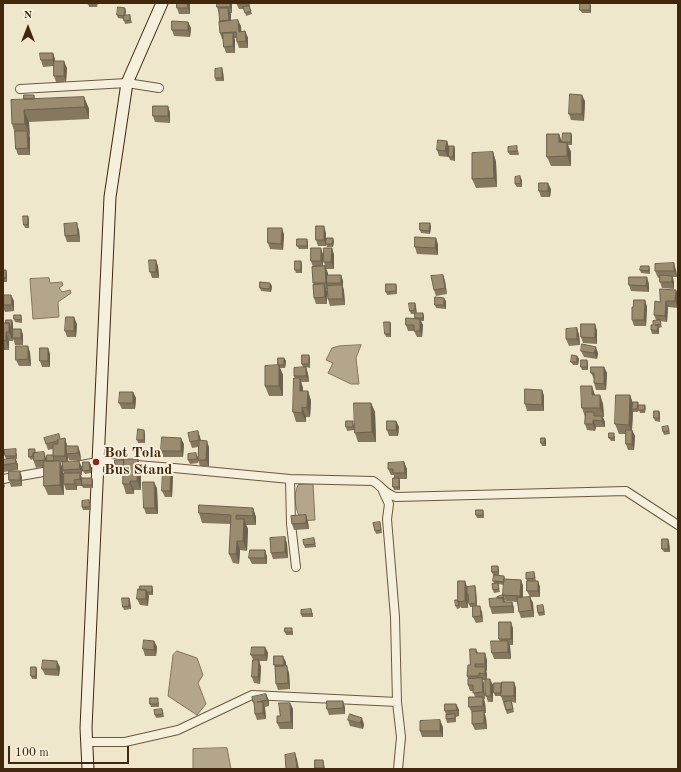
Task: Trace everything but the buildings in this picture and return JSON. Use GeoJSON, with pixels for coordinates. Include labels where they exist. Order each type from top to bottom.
{"type":"FeatureCollection","features":[{"type":"Feature","properties":{"kind":"main road"},"geometry":{"type":"LineString","coordinates":[[88,769],[86,728],[110,197],[127,83],[162,3]]}},
{"type":"Feature","properties":{"kind":"street"},"geometry":{"type":"LineString","coordinates":[[20,89],[127,83],[159,88]]}},
{"type":"Feature","properties":{"kind":"street"},"geometry":{"type":"LineString","coordinates":[[3,479],[98,462],[290,480],[373,481],[378,484],[389,504],[387,519],[395,617],[397,702],[401,737],[398,769]]}},
{"type":"Feature","properties":{"kind":"street"},"geometry":{"type":"LineString","coordinates":[[290,480],[291,524],[296,567]]}},
{"type":"Feature","properties":{"kind":"street"},"geometry":{"type":"LineString","coordinates":[[382,490],[396,497],[626,491],[678,525]]}},
{"type":"Feature","properties":{"kind":"street"},"geometry":{"type":"LineString","coordinates":[[86,742],[125,742],[178,730],[252,695],[397,702]]}},
{"type":"Feature","properties":{"kind":"shaded area"},"geometry":{"type":"Polygon","coordinates":[[[49,278],[50,283],[62,282],[63,285],[59,288],[62,292],[70,290],[71,293],[58,302],[59,317],[33,319],[30,279],[49,278]]]}},
{"type":"Feature","properties":{"kind":"shaded area"},"geometry":{"type":"Polygon","coordinates":[[[361,345],[356,358],[359,384],[351,384],[328,373],[333,363],[326,360],[332,348],[339,346],[361,345]]]}},
{"type":"Feature","properties":{"kind":"shaded area"},"geometry":{"type":"Polygon","coordinates":[[[313,484],[315,520],[299,521],[300,518],[295,502],[296,489],[298,485],[313,484]]]}},
{"type":"Feature","properties":{"kind":"shaded area"},"geometry":{"type":"Polygon","coordinates":[[[177,651],[197,658],[203,675],[198,683],[206,704],[197,715],[168,696],[173,655],[177,651]]]}},
{"type":"Feature","properties":{"kind":"shaded area"},"geometry":{"type":"Polygon","coordinates":[[[227,748],[231,769],[193,769],[193,749],[227,748]]]}},
{"type":"Feature","properties":{"kind":"place","name":"Bot Tola Bus Stand"},"geometry":{"type":"Point","coordinates":[96,462]}}]}
